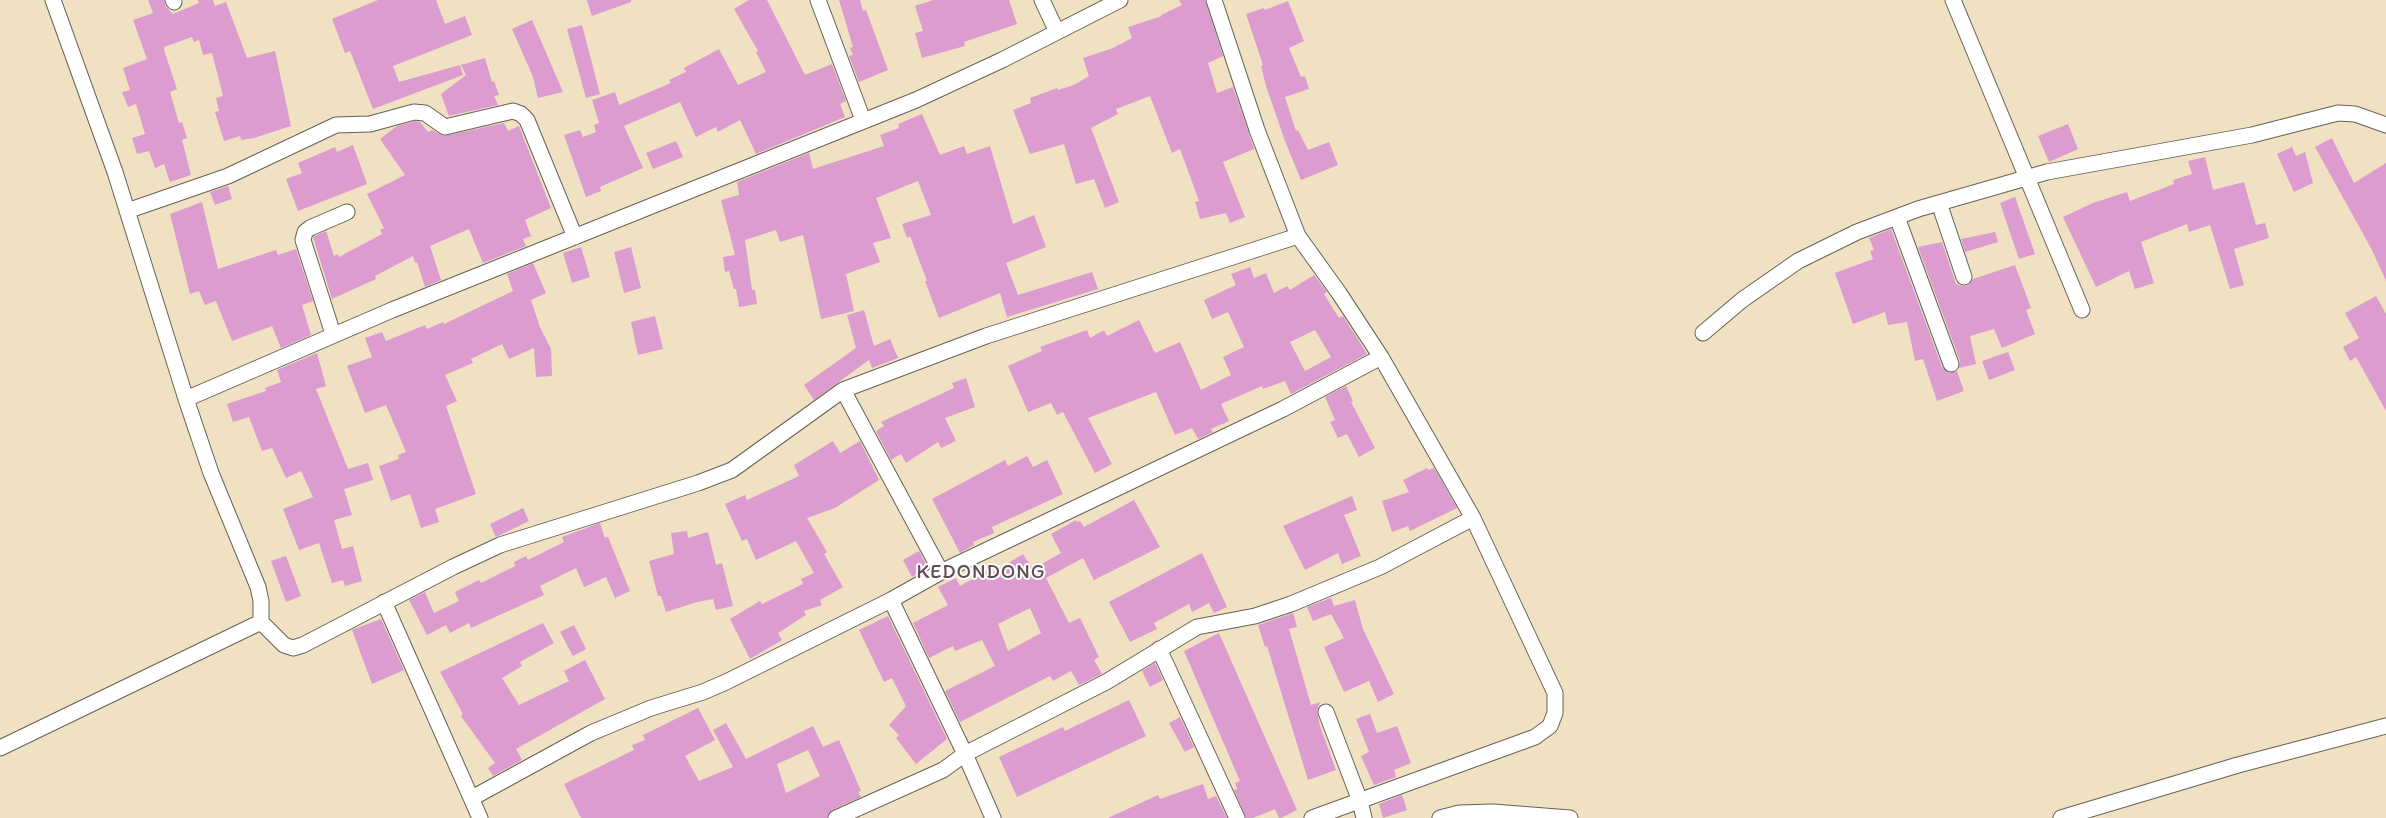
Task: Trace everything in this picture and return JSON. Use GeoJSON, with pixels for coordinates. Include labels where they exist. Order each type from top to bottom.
{"type":"FeatureCollection","features":[{"type":"Feature","properties":{"kind":"street"},"geometry":{"type":"LineString","coordinates":[[53,0],[127,211],[211,473],[258,586],[264,625],[284,645],[293,648],[304,645],[384,602],[500,546],[698,483],[732,470],[843,390],[986,336],[1298,236]]}},
{"type":"Feature","properties":{"kind":"street"},"geometry":{"type":"LineString","coordinates":[[818,0],[864,120]]}},
{"type":"Feature","properties":{"kind":"street"},"geometry":{"type":"LineString","coordinates":[[1042,0],[1057,32]]}},
{"type":"Feature","properties":{"kind":"street"},"geometry":{"type":"LineString","coordinates":[[186,398],[333,334],[924,96],[1120,0]]}},
{"type":"Feature","properties":{"kind":"street"},"geometry":{"type":"LineString","coordinates":[[1214,0],[1258,130],[1298,236],[1339,293],[1381,357],[1473,518],[1555,693],[1555,713],[1550,726],[1535,737],[1312,818]]}},
{"type":"Feature","properties":{"kind":"street"},"geometry":{"type":"LineString","coordinates":[[1953,0],[2082,310]]}},
{"type":"Feature","properties":{"kind":"street"},"geometry":{"type":"LineString","coordinates":[[127,211],[228,176],[336,125],[370,124],[414,112],[425,113],[445,127],[513,111],[521,114],[527,120],[575,237]]}},
{"type":"Feature","properties":{"kind":"street"},"geometry":{"type":"LineString","coordinates":[[1703,333],[1742,300],[1798,261],[1857,232],[1939,203],[2027,178],[2252,135],[2338,113],[2355,114],[2386,125]]}},
{"type":"Feature","properties":{"kind":"street"},"geometry":{"type":"LineString","coordinates":[[1939,203],[1964,277]]}},
{"type":"Feature","properties":{"kind":"street"},"geometry":{"type":"LineString","coordinates":[[333,334],[303,240],[305,232],[310,228],[347,212]]}},
{"type":"Feature","properties":{"kind":"street"},"geometry":{"type":"LineString","coordinates":[[1897,217],[1951,364]]}},
{"type":"Feature","properties":{"kind":"street"},"geometry":{"type":"LineString","coordinates":[[472,798],[591,734],[651,708],[703,692],[891,600],[941,572],[1225,438],[1381,357]]}},
{"type":"Feature","properties":{"kind":"street"},"geometry":{"type":"LineString","coordinates":[[843,390],[941,572]]}},
{"type":"Feature","properties":{"kind":"street"},"geometry":{"type":"LineString","coordinates":[[836,818],[943,770],[965,754],[1099,686],[1197,627],[1255,616],[1291,604],[1380,567],[1473,518]]}},
{"type":"Feature","properties":{"kind":"street"},"geometry":{"type":"LineString","coordinates":[[891,600],[965,754],[993,818]]}},
{"type":"Feature","properties":{"kind":"street"},"geometry":{"type":"LineString","coordinates":[[384,602],[480,818]]}},
{"type":"Feature","properties":{"kind":"street"},"geometry":{"type":"LineString","coordinates":[[0,748],[264,625]]}},
{"type":"Feature","properties":{"kind":"street"},"geometry":{"type":"LineString","coordinates":[[1159,649],[1237,818]]}},
{"type":"Feature","properties":{"kind":"street"},"geometry":{"type":"LineString","coordinates":[[1326,712],[1360,801],[1364,818]]}},
{"type":"Feature","properties":{"kind":"street"},"geometry":{"type":"LineString","coordinates":[[2061,818],[2238,765],[2386,726]]}},
{"type":"Feature","properties":{"kind":"street"},"geometry":{"type":"LineString","coordinates":[[1440,818],[1459,813],[1493,812],[1570,818]]}},
{"type":"Feature","properties":{"kind":"building"},"geometry":{"type":"Polygon","coordinates":[[[148,0],[164,0],[166,7],[173,14],[199,3],[198,0],[213,0],[215,6],[226,2],[247,58],[275,51],[291,126],[254,138],[241,140],[240,136],[224,141],[215,112],[219,111],[216,98],[223,96],[212,53],[203,55],[199,40],[194,42],[192,37],[164,47],[177,89],[170,92],[179,123],[182,122],[187,138],[182,140],[191,175],[170,182],[164,164],[155,168],[149,151],[137,154],[132,138],[145,134],[136,104],[128,107],[122,92],[130,90],[123,68],[147,59],[133,20],[153,13],[148,0]]]}},
{"type":"Feature","properties":{"kind":"building"},"geometry":{"type":"Polygon","coordinates":[[[378,0],[436,0],[445,24],[465,16],[472,35],[393,66],[399,82],[460,65],[463,75],[373,109],[350,51],[345,53],[332,19],[378,0]]]}},
{"type":"Feature","properties":{"kind":"building"},"geometry":{"type":"Polygon","coordinates":[[[587,0],[631,0],[631,2],[592,16],[587,0]]]}},
{"type":"Feature","properties":{"kind":"building"},"geometry":{"type":"Polygon","coordinates":[[[749,0],[767,0],[805,75],[832,64],[846,101],[840,104],[845,117],[756,154],[740,120],[718,132],[716,127],[696,137],[680,102],[624,126],[643,168],[600,187],[601,191],[586,197],[564,135],[580,130],[583,137],[596,132],[594,125],[599,123],[592,100],[615,92],[619,105],[671,83],[669,80],[686,72],[684,68],[719,49],[738,85],[766,72],[756,52],[758,51],[734,9],[749,0]]]}},
{"type":"Feature","properties":{"kind":"building"},"geometry":{"type":"Polygon","coordinates":[[[839,0],[860,0],[863,11],[866,10],[888,70],[859,82],[849,56],[853,55],[850,48],[853,47],[839,0]]]}},
{"type":"Feature","properties":{"kind":"building"},"geometry":{"type":"Polygon","coordinates":[[[933,0],[1009,0],[1017,24],[964,42],[965,46],[922,58],[915,33],[923,31],[915,6],[933,0]]]}},
{"type":"Feature","properties":{"kind":"building"},"geometry":{"type":"Polygon","coordinates":[[[1179,0],[1205,0],[1223,56],[1208,63],[1217,93],[1233,87],[1254,149],[1223,162],[1245,217],[1230,223],[1226,213],[1200,219],[1195,202],[1199,201],[1180,149],[1172,153],[1150,96],[1116,109],[1118,114],[1091,128],[1119,202],[1105,208],[1094,179],[1076,184],[1064,144],[1030,154],[1013,110],[1031,103],[1030,98],[1057,88],[1058,90],[1074,85],[1089,76],[1083,58],[1113,48],[1132,38],[1128,27],[1162,16],[1182,5],[1179,0]]]}},
{"type":"Feature","properties":{"kind":"building"},"geometry":{"type":"Polygon","coordinates":[[[1288,1],[1304,41],[1289,48],[1301,77],[1305,76],[1309,89],[1285,97],[1296,131],[1298,130],[1308,150],[1329,142],[1338,165],[1301,180],[1266,86],[1261,66],[1263,65],[1246,14],[1264,8],[1265,10],[1288,1]]]}},
{"type":"Feature","properties":{"kind":"building"},"geometry":{"type":"Polygon","coordinates":[[[532,20],[563,92],[538,98],[533,77],[512,29],[532,20]]]}},
{"type":"Feature","properties":{"kind":"building"},"geometry":{"type":"Polygon","coordinates":[[[582,25],[600,94],[586,98],[567,29],[582,25]]]}},
{"type":"Feature","properties":{"kind":"building"},"geometry":{"type":"Polygon","coordinates":[[[485,58],[492,82],[494,81],[499,95],[494,96],[498,105],[449,116],[441,94],[466,75],[461,65],[485,58]]]}},
{"type":"Feature","properties":{"kind":"building"},"geometry":{"type":"Polygon","coordinates":[[[922,114],[940,155],[964,146],[967,154],[990,146],[1013,224],[1034,215],[1046,247],[1006,263],[1018,295],[1092,272],[1098,289],[1007,317],[1000,293],[939,318],[910,236],[907,238],[902,224],[931,215],[918,181],[876,198],[891,238],[873,243],[880,262],[846,274],[854,311],[821,319],[803,235],[780,242],[776,230],[745,240],[752,290],[755,290],[757,304],[739,307],[736,289],[734,289],[729,271],[725,272],[723,257],[735,255],[721,200],[739,195],[737,182],[809,153],[813,169],[884,146],[880,135],[899,128],[898,124],[922,114]]]}},
{"type":"Feature","properties":{"kind":"building"},"geometry":{"type":"Polygon","coordinates":[[[415,121],[420,122],[428,132],[432,130],[444,136],[504,123],[508,131],[519,126],[551,208],[525,220],[531,236],[523,239],[526,246],[483,263],[469,229],[430,246],[441,280],[425,287],[417,262],[415,263],[413,256],[375,276],[376,279],[332,299],[313,237],[326,231],[334,256],[338,254],[339,257],[382,234],[380,230],[384,228],[367,194],[405,175],[380,139],[397,126],[415,121]]]}},
{"type":"Feature","properties":{"kind":"building"},"geometry":{"type":"Polygon","coordinates":[[[2068,124],[2078,149],[2049,162],[2038,136],[2068,124]]]}},
{"type":"Feature","properties":{"kind":"building"},"geometry":{"type":"Polygon","coordinates":[[[2332,138],[2354,183],[2386,163],[2386,281],[2372,250],[2315,147],[2332,138]]]}},
{"type":"Feature","properties":{"kind":"building"},"geometry":{"type":"Polygon","coordinates":[[[676,141],[683,157],[653,169],[646,153],[676,141]]]}},
{"type":"Feature","properties":{"kind":"building"},"geometry":{"type":"Polygon","coordinates":[[[353,145],[367,184],[298,211],[286,179],[302,173],[298,163],[335,147],[337,152],[353,145]]]}},
{"type":"Feature","properties":{"kind":"building"},"geometry":{"type":"Polygon","coordinates":[[[2292,147],[2296,156],[2305,152],[2313,183],[2294,192],[2277,154],[2292,147]]]}},
{"type":"Feature","properties":{"kind":"building"},"geometry":{"type":"Polygon","coordinates":[[[2205,157],[2213,190],[2244,182],[2256,225],[2265,223],[2269,238],[2234,249],[2244,285],[2230,289],[2210,225],[2189,232],[2187,224],[2141,242],[2154,283],[2135,289],[2129,271],[2096,287],[2063,217],[2093,203],[2127,192],[2130,201],[2174,184],[2173,180],[2192,174],[2188,161],[2205,157]]]}},
{"type":"Feature","properties":{"kind":"building"},"geometry":{"type":"Polygon","coordinates":[[[228,186],[232,199],[215,205],[210,192],[228,186]]]}},
{"type":"Feature","properties":{"kind":"building"},"geometry":{"type":"Polygon","coordinates":[[[2015,197],[2035,254],[2019,259],[2000,203],[2015,197]]]}},
{"type":"Feature","properties":{"kind":"building"},"geometry":{"type":"Polygon","coordinates":[[[202,202],[218,269],[276,250],[278,255],[296,249],[313,301],[302,305],[311,335],[281,348],[272,326],[232,341],[216,301],[205,305],[199,291],[190,294],[170,214],[202,202]]]}},
{"type":"Feature","properties":{"kind":"building"},"geometry":{"type":"Polygon","coordinates":[[[1891,229],[1942,367],[1949,373],[1957,371],[1964,391],[1937,401],[1923,359],[1915,361],[1907,322],[1888,325],[1885,312],[1853,324],[1835,273],[1873,259],[1870,251],[1874,250],[1869,238],[1891,229]]]}},
{"type":"Feature","properties":{"kind":"building"},"geometry":{"type":"Polygon","coordinates":[[[1995,232],[1998,242],[1965,252],[1961,239],[1995,232]]]}},
{"type":"Feature","properties":{"kind":"building"},"geometry":{"type":"Polygon","coordinates":[[[1942,242],[1956,284],[1962,286],[1967,286],[1973,279],[2015,265],[2031,308],[2026,310],[2035,334],[2002,348],[1994,329],[1970,336],[1976,364],[1959,368],[1960,361],[1918,247],[1942,242]]]}},
{"type":"Feature","properties":{"kind":"building"},"geometry":{"type":"Polygon","coordinates":[[[581,247],[590,277],[572,283],[563,253],[581,247]]]}},
{"type":"Feature","properties":{"kind":"building"},"geometry":{"type":"Polygon","coordinates":[[[631,247],[641,288],[624,293],[614,252],[631,247]]]}},
{"type":"Feature","properties":{"kind":"building"},"geometry":{"type":"Polygon","coordinates":[[[533,263],[546,293],[531,300],[540,327],[551,349],[552,376],[536,377],[534,348],[509,359],[502,344],[471,359],[473,363],[445,375],[457,401],[446,406],[476,494],[435,509],[439,522],[421,528],[410,494],[391,501],[379,466],[399,459],[398,455],[406,452],[386,405],[365,413],[347,366],[372,357],[365,338],[382,332],[386,341],[425,325],[427,329],[443,322],[444,324],[513,291],[507,274],[533,263]]]}},
{"type":"Feature","properties":{"kind":"building"},"geometry":{"type":"Polygon","coordinates":[[[1250,267],[1254,278],[1266,273],[1274,293],[1287,286],[1290,290],[1314,275],[1327,292],[1324,294],[1339,318],[1343,316],[1367,354],[1291,394],[1285,381],[1263,389],[1262,386],[1221,404],[1229,421],[1211,429],[1213,432],[1198,439],[1192,428],[1175,435],[1156,392],[1088,418],[1112,464],[1095,473],[1063,412],[1057,415],[1051,403],[1028,412],[1008,366],[1042,351],[1040,347],[1087,330],[1090,338],[1104,330],[1107,336],[1139,320],[1155,353],[1180,342],[1201,390],[1231,375],[1223,357],[1244,347],[1228,312],[1212,319],[1204,300],[1236,285],[1231,274],[1250,267]],[[1315,330],[1290,342],[1305,371],[1331,357],[1315,330]]]}},
{"type":"Feature","properties":{"kind":"building"},"geometry":{"type":"Polygon","coordinates":[[[2376,296],[2386,314],[2386,411],[2356,357],[2350,361],[2343,347],[2359,338],[2345,313],[2376,296]]]}},
{"type":"Feature","properties":{"kind":"building"},"geometry":{"type":"Polygon","coordinates":[[[864,310],[874,346],[890,339],[898,358],[872,368],[869,360],[814,400],[804,385],[856,348],[847,315],[864,310]]]}},
{"type":"Feature","properties":{"kind":"building"},"geometry":{"type":"Polygon","coordinates":[[[655,316],[663,349],[638,355],[631,322],[655,316]]]}},
{"type":"Feature","properties":{"kind":"building"},"geometry":{"type":"Polygon","coordinates":[[[2008,352],[2015,370],[1989,380],[1982,361],[2008,352]]]}},
{"type":"Feature","properties":{"kind":"building"},"geometry":{"type":"Polygon","coordinates":[[[317,353],[326,386],[316,389],[348,469],[368,463],[373,480],[344,489],[352,515],[334,520],[342,549],[353,546],[362,581],[345,586],[343,580],[332,583],[319,543],[299,550],[283,509],[313,497],[301,471],[286,478],[272,448],[262,451],[249,417],[233,422],[227,404],[266,391],[265,388],[281,382],[277,370],[317,353]]]}},
{"type":"Feature","properties":{"kind":"building"},"geometry":{"type":"Polygon","coordinates":[[[966,378],[975,407],[945,418],[956,441],[941,448],[938,442],[906,463],[901,454],[891,460],[876,431],[884,426],[881,422],[954,388],[952,383],[966,378]]]}},
{"type":"Feature","properties":{"kind":"building"},"geometry":{"type":"Polygon","coordinates":[[[1346,386],[1353,401],[1351,402],[1375,448],[1359,457],[1347,434],[1338,438],[1330,422],[1335,420],[1325,397],[1346,386]]]}},
{"type":"Feature","properties":{"kind":"building"},"geometry":{"type":"Polygon","coordinates":[[[833,441],[840,453],[860,441],[879,480],[835,508],[807,518],[827,552],[824,554],[843,587],[820,600],[822,605],[804,611],[806,615],[778,633],[782,640],[750,659],[730,619],[760,601],[762,604],[803,584],[801,579],[814,573],[796,541],[756,560],[747,539],[742,541],[725,504],[745,495],[747,500],[799,476],[794,465],[833,441]]]}},
{"type":"Feature","properties":{"kind":"building"},"geometry":{"type":"Polygon","coordinates":[[[1027,456],[1033,467],[1047,460],[1063,494],[992,527],[994,533],[973,542],[974,545],[960,553],[932,499],[1005,460],[1008,466],[1027,456]]]}},
{"type":"Feature","properties":{"kind":"building"},"geometry":{"type":"Polygon","coordinates":[[[1427,468],[1428,470],[1434,468],[1457,508],[1410,531],[1408,526],[1392,532],[1382,501],[1409,492],[1403,480],[1427,468]]]}},
{"type":"Feature","properties":{"kind":"building"},"geometry":{"type":"Polygon","coordinates":[[[1352,496],[1357,510],[1344,515],[1361,556],[1342,564],[1338,553],[1305,570],[1283,526],[1352,496]]]}},
{"type":"Feature","properties":{"kind":"building"},"geometry":{"type":"Polygon","coordinates":[[[1134,500],[1160,547],[1094,580],[1083,558],[1046,578],[1069,623],[1080,618],[1099,657],[1094,660],[1102,674],[1079,685],[1071,671],[1053,681],[1050,676],[960,722],[945,691],[995,666],[982,640],[955,651],[953,646],[929,658],[913,623],[948,605],[938,587],[956,578],[960,586],[989,570],[991,574],[1023,554],[1033,569],[1061,553],[1051,534],[1076,520],[1077,522],[1080,521],[1084,527],[1134,500]],[[1030,608],[998,624],[1008,651],[1041,633],[1030,608]]]}},
{"type":"Feature","properties":{"kind":"building"},"geometry":{"type":"Polygon","coordinates":[[[523,508],[529,521],[496,537],[490,524],[523,508]]]}},
{"type":"Feature","properties":{"kind":"building"},"geometry":{"type":"Polygon","coordinates":[[[600,523],[605,538],[608,537],[630,591],[615,598],[606,577],[584,587],[576,568],[540,586],[544,595],[471,628],[469,623],[450,633],[446,625],[427,635],[409,600],[425,592],[434,613],[459,601],[455,592],[479,580],[481,583],[515,566],[514,562],[526,556],[528,560],[564,542],[562,537],[600,523]]]}},
{"type":"Feature","properties":{"kind":"building"},"geometry":{"type":"Polygon","coordinates":[[[687,531],[688,538],[708,532],[716,565],[722,563],[733,606],[716,610],[713,599],[666,612],[661,596],[658,596],[649,561],[674,554],[671,533],[687,531]]]}},
{"type":"Feature","properties":{"kind":"building"},"geometry":{"type":"Polygon","coordinates":[[[919,551],[928,568],[912,577],[903,560],[919,551]]]}},
{"type":"Feature","properties":{"kind":"building"},"geometry":{"type":"Polygon","coordinates":[[[1202,553],[1227,607],[1214,613],[1209,603],[1192,612],[1189,604],[1154,623],[1157,629],[1130,642],[1109,602],[1202,553]]]}},
{"type":"Feature","properties":{"kind":"building"},"geometry":{"type":"Polygon","coordinates":[[[286,556],[301,596],[286,602],[271,561],[286,556]]]}},
{"type":"Feature","properties":{"kind":"building"},"geometry":{"type":"Polygon","coordinates":[[[1331,598],[1334,606],[1355,600],[1363,629],[1394,694],[1378,702],[1369,681],[1344,692],[1324,647],[1344,638],[1331,614],[1313,621],[1307,607],[1331,598]]]}},
{"type":"Feature","properties":{"kind":"building"},"geometry":{"type":"Polygon","coordinates":[[[1293,613],[1297,627],[1289,629],[1311,705],[1320,702],[1317,711],[1320,726],[1336,770],[1308,780],[1267,646],[1265,647],[1258,625],[1293,613]]]}},
{"type":"Feature","properties":{"kind":"building"},"geometry":{"type":"Polygon","coordinates":[[[888,616],[947,739],[916,764],[896,738],[899,735],[889,725],[906,706],[892,678],[884,682],[859,630],[888,616]]]}},
{"type":"Feature","properties":{"kind":"building"},"geometry":{"type":"Polygon","coordinates":[[[381,619],[404,670],[372,684],[352,630],[381,619]]]}},
{"type":"Feature","properties":{"kind":"building"},"geometry":{"type":"Polygon","coordinates":[[[543,623],[554,643],[520,662],[522,666],[502,678],[519,705],[569,681],[564,671],[585,660],[605,699],[516,749],[522,760],[493,776],[488,768],[495,763],[461,716],[463,714],[440,672],[543,623]]]}},
{"type":"Feature","properties":{"kind":"building"},"geometry":{"type":"Polygon","coordinates":[[[574,625],[586,649],[573,656],[560,632],[574,625]]]}},
{"type":"Feature","properties":{"kind":"building"},"geometry":{"type":"Polygon","coordinates":[[[1219,633],[1297,810],[1281,818],[1279,818],[1275,809],[1253,818],[1246,818],[1234,790],[1237,789],[1235,783],[1240,781],[1184,651],[1219,633]]]}},
{"type":"Feature","properties":{"kind":"building"},"geometry":{"type":"Polygon","coordinates":[[[1155,663],[1163,680],[1150,687],[1142,671],[1155,663]]]}},
{"type":"Feature","properties":{"kind":"building"},"geometry":{"type":"Polygon","coordinates":[[[1129,700],[1146,736],[1017,797],[999,757],[1063,727],[1065,731],[1129,700]]]}},
{"type":"Feature","properties":{"kind":"building"},"geometry":{"type":"Polygon","coordinates":[[[698,708],[715,740],[685,756],[699,781],[733,767],[713,730],[726,723],[746,759],[813,726],[823,747],[839,740],[861,791],[858,792],[861,797],[832,810],[827,818],[581,818],[564,784],[634,750],[632,745],[645,740],[643,735],[698,708]],[[808,750],[777,764],[786,793],[820,776],[808,750]]]}},
{"type":"Feature","properties":{"kind":"building"},"geometry":{"type":"Polygon","coordinates":[[[1370,714],[1377,733],[1397,726],[1411,763],[1394,770],[1396,777],[1374,785],[1361,756],[1369,752],[1356,719],[1370,714]]]}},
{"type":"Feature","properties":{"kind":"building"},"geometry":{"type":"Polygon","coordinates":[[[1180,717],[1194,747],[1185,752],[1169,723],[1180,717]]]}},
{"type":"Feature","properties":{"kind":"building"},"geometry":{"type":"Polygon","coordinates":[[[1203,784],[1208,799],[1216,796],[1227,818],[1108,818],[1158,795],[1160,799],[1203,784]]]}},
{"type":"Feature","properties":{"kind":"building"},"geometry":{"type":"Polygon","coordinates":[[[1402,795],[1407,810],[1383,818],[1379,804],[1402,795]]]}},
{"type":"Feature","properties":{"kind":"district","name":"KEDONDONG"},"geometry":{"type":"Point","coordinates":[981,573]}}]}
